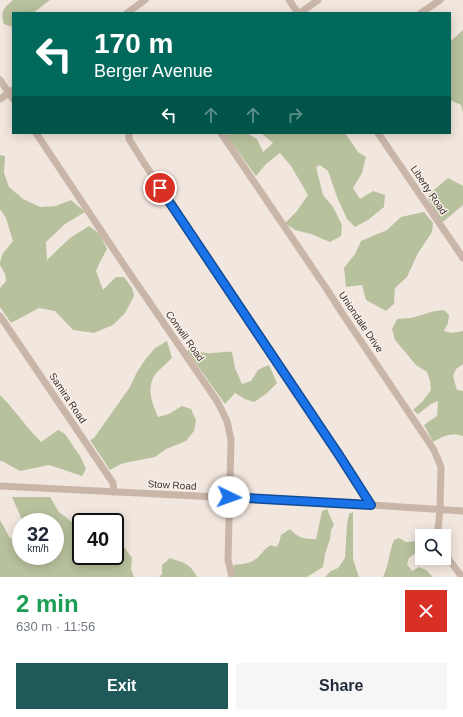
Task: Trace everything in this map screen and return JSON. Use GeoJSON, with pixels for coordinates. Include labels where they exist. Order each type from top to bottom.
{"type":"FeatureCollection","features":[{"type":"Feature","properties":{"kind":"street"},"geometry":{"type":"LineString","coordinates":[[128,12],[146,0]]}},
{"type":"Feature","properties":{"kind":"street"},"geometry":{"type":"LineString","coordinates":[[289,0],[298,12]]}},
{"type":"Feature","properties":{"kind":"street"},"geometry":{"type":"LineString","coordinates":[[300,12],[318,0]]}},
{"type":"Feature","properties":{"kind":"street"},"geometry":{"type":"LineString","coordinates":[[422,12],[440,0]]}},
{"type":"Feature","properties":{"kind":"street"},"geometry":{"type":"LineString","coordinates":[[0,80],[12,94],[0,98]]}},
{"type":"Feature","properties":{"kind":"street","name":"Conwill Road"},"geometry":{"type":"LineString","coordinates":[[37,134],[194,366],[224,413],[230,440],[228,560],[232,577]]}},
{"type":"Feature","properties":{"kind":"street"},"geometry":{"type":"LineString","coordinates":[[129,134],[129,139],[144,164],[371,505]]}},
{"type":"Feature","properties":{"kind":"street","name":"Uniondale Drive"},"geometry":{"type":"LineString","coordinates":[[222,134],[328,290],[434,450],[441,467],[438,529]]}},
{"type":"Feature","properties":{"kind":"street","name":"Liberty Road"},"geometry":{"type":"LineString","coordinates":[[379,134],[463,258]]}},
{"type":"Feature","properties":{"kind":"street","name":"Samira Road"},"geometry":{"type":"LineString","coordinates":[[0,316],[113,484],[114,492]]}},
{"type":"Feature","properties":{"kind":"street","name":"Stow Road"},"geometry":{"type":"LineString","coordinates":[[0,486],[229,497],[463,511]]}},
{"type":"Feature","properties":{"kind":"street"},"geometry":{"type":"LineString","coordinates":[[451,562],[462,577]]}},
{"type":"Feature","properties":{"kind":"green space"},"geometry":{"type":"Polygon","coordinates":[[[13,0],[50,0],[34,12],[12,12],[12,27],[4,24],[2,16],[5,8],[13,0]]]}},
{"type":"Feature","properties":{"kind":"green space"},"geometry":{"type":"Polygon","coordinates":[[[463,30],[463,113],[461,105],[451,100],[452,40],[463,30]]]}},
{"type":"Feature","properties":{"kind":"green space"},"geometry":{"type":"Polygon","coordinates":[[[249,134],[257,139],[263,152],[273,143],[262,134],[346,134],[358,152],[366,157],[362,173],[353,188],[360,199],[373,191],[385,195],[384,207],[368,220],[355,227],[347,219],[337,197],[328,171],[320,165],[316,167],[323,195],[333,207],[342,225],[341,236],[330,242],[311,234],[295,230],[285,223],[297,211],[308,195],[291,166],[280,153],[266,164],[256,176],[226,135],[249,134]]]}},
{"type":"Feature","properties":{"kind":"green space"},"geometry":{"type":"Polygon","coordinates":[[[0,155],[5,156],[4,173],[9,187],[23,199],[40,207],[56,206],[71,200],[85,212],[65,224],[46,242],[47,260],[70,238],[89,226],[100,234],[107,249],[96,271],[103,290],[116,277],[124,277],[132,288],[134,296],[125,313],[113,325],[94,333],[73,330],[55,311],[39,308],[11,323],[0,307],[0,288],[6,281],[0,262],[3,253],[13,241],[6,218],[0,209],[0,155]]]}},
{"type":"Feature","properties":{"kind":"green space"},"geometry":{"type":"Polygon","coordinates":[[[448,178],[463,186],[463,205],[443,222],[437,216],[427,196],[448,178]]]}},
{"type":"Feature","properties":{"kind":"green space"},"geometry":{"type":"Polygon","coordinates":[[[424,212],[433,223],[432,232],[418,253],[407,277],[395,288],[394,304],[386,311],[366,300],[362,285],[346,287],[344,268],[355,254],[361,241],[387,230],[401,217],[424,212]]]}},
{"type":"Feature","properties":{"kind":"green space"},"geometry":{"type":"Polygon","coordinates":[[[444,310],[449,315],[448,323],[444,331],[452,333],[463,331],[463,364],[456,369],[453,376],[457,390],[463,391],[463,436],[455,434],[448,435],[433,442],[424,425],[437,416],[438,401],[431,404],[418,414],[413,410],[422,402],[431,390],[430,381],[427,372],[416,365],[395,340],[392,329],[397,319],[411,318],[444,310]]]}},
{"type":"Feature","properties":{"kind":"green space"},"geometry":{"type":"Polygon","coordinates":[[[167,341],[172,358],[153,378],[151,383],[151,393],[153,403],[158,417],[169,414],[182,406],[191,409],[196,420],[194,431],[186,441],[166,449],[155,457],[121,464],[110,470],[90,440],[94,438],[130,387],[145,360],[155,348],[167,341]]]}},
{"type":"Feature","properties":{"kind":"green space"},"geometry":{"type":"Polygon","coordinates":[[[192,348],[205,353],[232,352],[235,368],[242,384],[251,381],[258,370],[269,365],[277,383],[266,394],[254,402],[235,393],[225,404],[187,351],[192,348]]]}},
{"type":"Feature","properties":{"kind":"green space"},"geometry":{"type":"Polygon","coordinates":[[[0,395],[41,442],[58,430],[65,434],[80,456],[86,469],[82,476],[49,465],[20,471],[0,461],[0,395]]]}},
{"type":"Feature","properties":{"kind":"green space"},"geometry":{"type":"Polygon","coordinates":[[[12,497],[50,497],[60,513],[19,513],[12,497]]]}},
{"type":"Feature","properties":{"kind":"green space"},"geometry":{"type":"Polygon","coordinates":[[[327,509],[334,525],[331,530],[323,567],[307,577],[235,577],[233,570],[234,565],[253,561],[271,545],[276,547],[279,543],[281,535],[290,529],[302,537],[316,539],[322,511],[327,509]]]}},
{"type":"Feature","properties":{"kind":"green space"},"geometry":{"type":"Polygon","coordinates":[[[353,512],[353,559],[359,577],[325,577],[331,571],[338,568],[345,558],[347,524],[349,514],[353,512]]]}},
{"type":"Feature","properties":{"kind":"green space"},"geometry":{"type":"Polygon","coordinates":[[[64,516],[72,522],[72,565],[124,565],[124,547],[132,558],[131,569],[134,577],[0,577],[0,520],[10,538],[12,538],[12,565],[64,565],[64,516]]]}},
{"type":"Feature","properties":{"kind":"green space"},"geometry":{"type":"Polygon","coordinates":[[[399,538],[406,542],[415,541],[415,554],[409,558],[407,564],[412,571],[419,567],[426,570],[433,577],[383,577],[387,568],[394,540],[399,538]]]}},
{"type":"Feature","properties":{"kind":"green space"},"geometry":{"type":"Polygon","coordinates":[[[170,558],[189,566],[197,577],[159,577],[162,574],[162,565],[170,558]]]}},
{"type":"Feature","properties":{"kind":"route"},"geometry":{"type":"LineString","coordinates":[[160,188],[260,336],[371,505],[229,497]]}}]}
